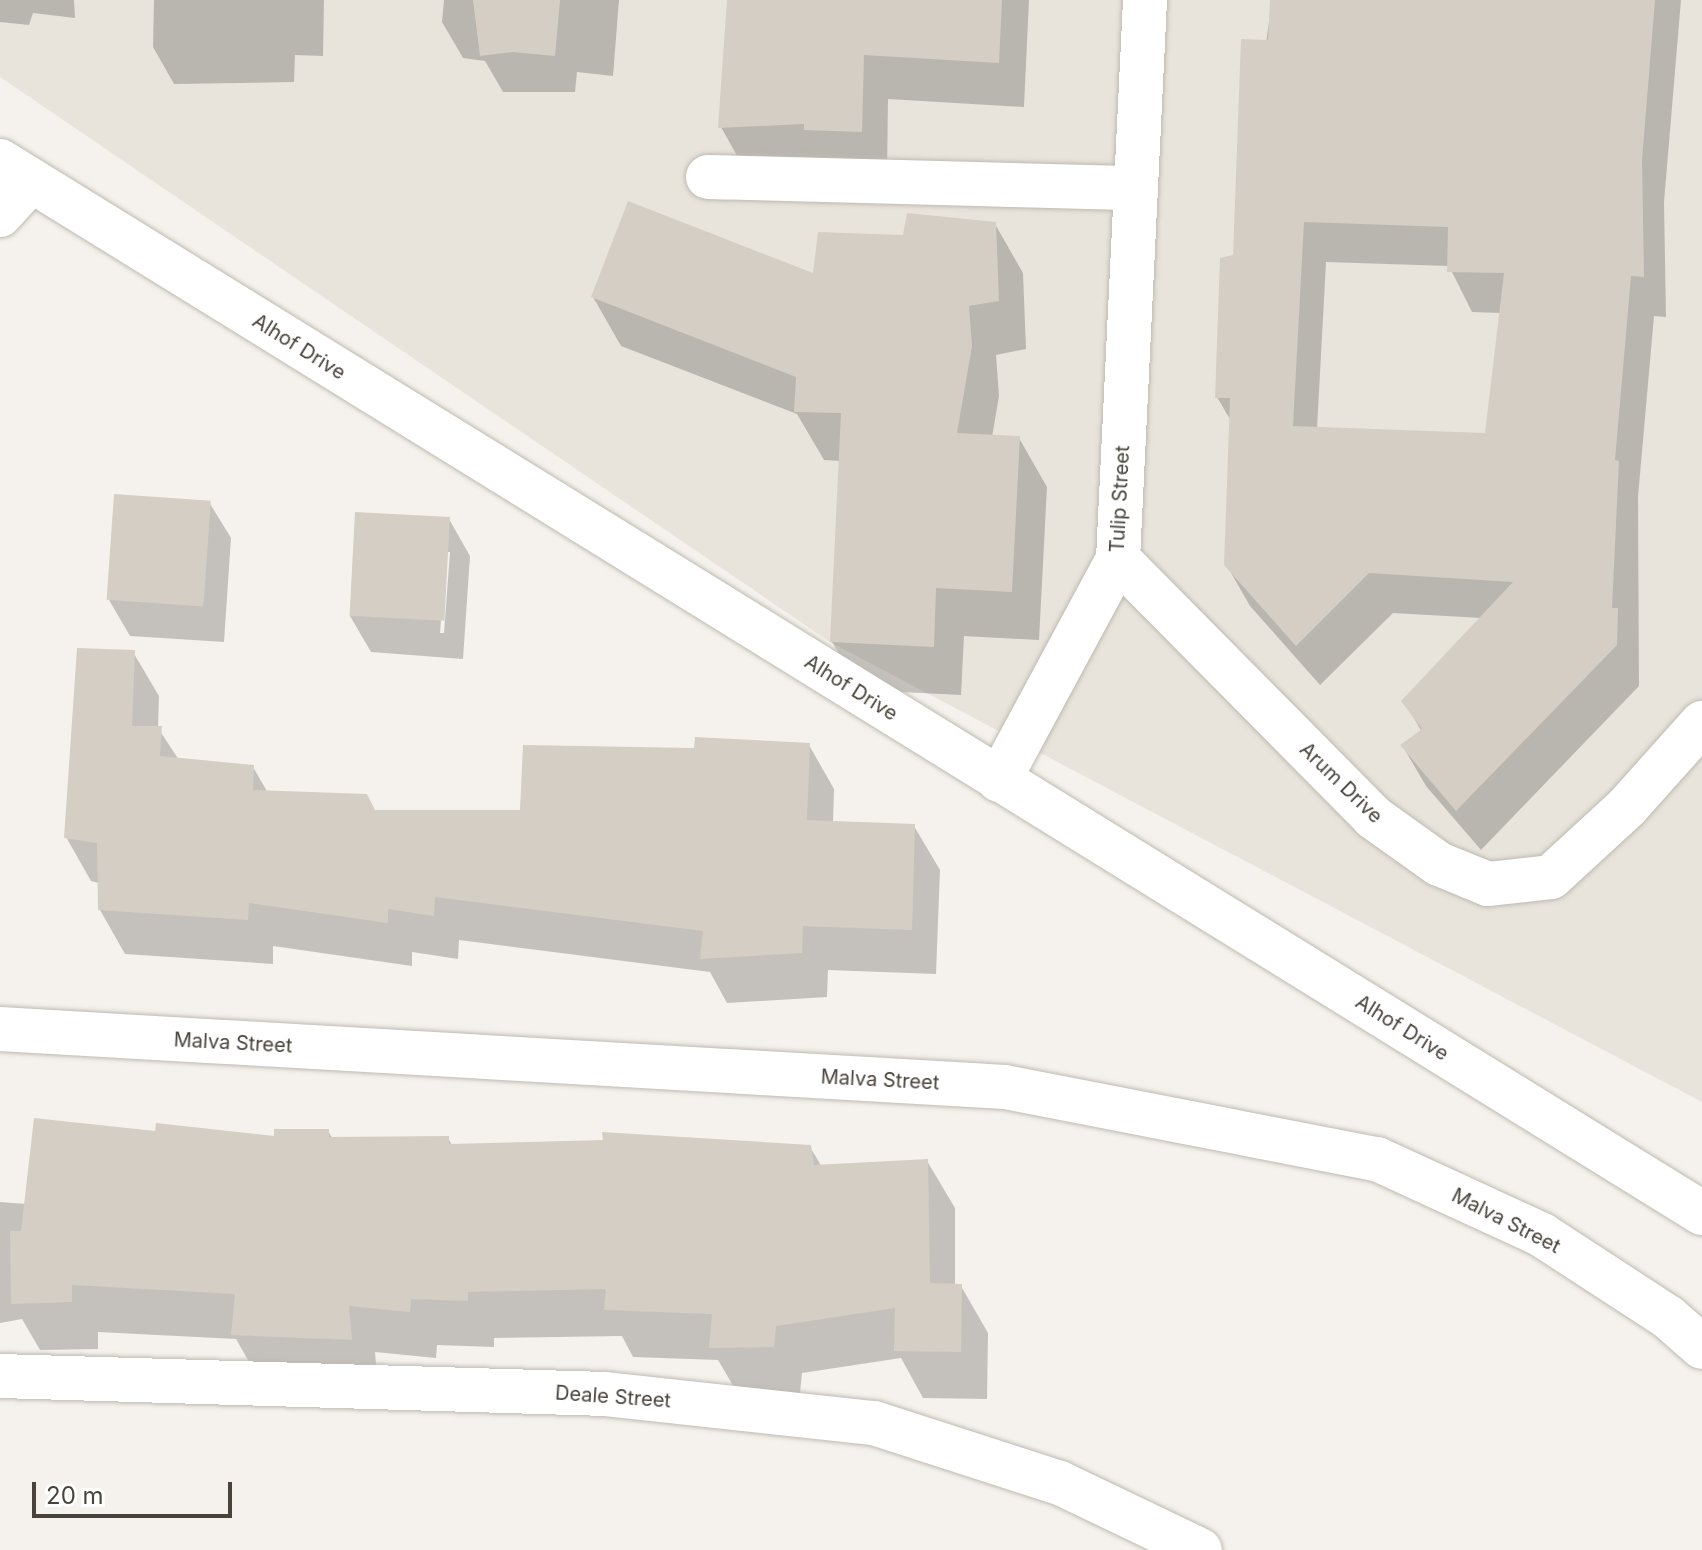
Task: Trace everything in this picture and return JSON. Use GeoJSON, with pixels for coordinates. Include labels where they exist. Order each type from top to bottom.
{"type":"FeatureCollection","features":[{"type":"Feature","properties":{"kind":"street","name":"Tulip Street"},"geometry":{"type":"LineString","coordinates":[[999,780],[1118,559],[1145,0]]}},
{"type":"Feature","properties":{"kind":"street"},"geometry":{"type":"LineString","coordinates":[[0,215],[15,171]]}},
{"type":"Feature","properties":{"kind":"street","name":"Alhof Drive"},"geometry":{"type":"LineString","coordinates":[[15,171],[1702,1213]]}},
{"type":"Feature","properties":{"kind":"street"},"geometry":{"type":"LineString","coordinates":[[708,177],[1136,188]]}},
{"type":"Feature","properties":{"kind":"street","name":"Arum Drive"},"geometry":{"type":"LineString","coordinates":[[1118,559],[1373,817],[1439,864],[1488,884],[1551,877],[1627,807],[1702,723]]}},
{"type":"Feature","properties":{"kind":"street","name":"Malva Street"},"geometry":{"type":"LineString","coordinates":[[0,1029],[1005,1087],[1377,1159],[1542,1235],[1668,1317],[1702,1347]]}},
{"type":"Feature","properties":{"kind":"street","name":"Deale Street"},"geometry":{"type":"LineString","coordinates":[[0,1376],[605,1394],[874,1423],[1060,1483],[1200,1550]]}},
{"type":"Feature","properties":{"kind":"shaded area"},"geometry":{"type":"Polygon","coordinates":[[[0,0],[1702,0],[1702,1102],[830,642],[0,77],[0,0]]]}},
{"type":"Feature","properties":{"kind":"building"},"geometry":{"type":"Polygon","coordinates":[[[473,0],[560,0],[555,56],[512,52],[480,56],[473,0]]]}},
{"type":"Feature","properties":{"kind":"building"},"geometry":{"type":"Polygon","coordinates":[[[727,0],[1002,0],[999,63],[864,55],[862,132],[804,130],[804,124],[718,128],[727,0]]]}},
{"type":"Feature","properties":{"kind":"building"},"geometry":{"type":"Polygon","coordinates":[[[1270,0],[1655,0],[1642,160],[1644,277],[1631,276],[1615,460],[1619,461],[1612,608],[1618,608],[1617,645],[1456,811],[1400,745],[1422,729],[1401,701],[1513,582],[1369,573],[1296,646],[1224,565],[1230,398],[1215,398],[1220,258],[1233,255],[1241,39],[1268,40],[1270,0]],[[1304,222],[1293,426],[1485,433],[1504,273],[1447,272],[1448,227],[1304,222]]]}},
{"type":"Feature","properties":{"kind":"building"},"geometry":{"type":"Polygon","coordinates":[[[628,201],[813,273],[818,232],[903,235],[907,213],[996,222],[999,301],[969,306],[972,346],[957,433],[1020,436],[1012,592],[936,588],[934,647],[830,642],[841,413],[794,412],[796,377],[591,297],[628,201]]]}},
{"type":"Feature","properties":{"kind":"building"},"geometry":{"type":"Polygon","coordinates":[[[114,494],[211,501],[203,607],[107,600],[114,494]]]}},
{"type":"Feature","properties":{"kind":"building"},"geometry":{"type":"Polygon","coordinates":[[[355,512],[450,517],[444,621],[350,616],[355,512]]]}},
{"type":"Feature","properties":{"kind":"building"},"geometry":{"type":"Polygon","coordinates":[[[77,648],[135,650],[132,726],[162,726],[160,756],[254,765],[253,790],[367,794],[375,810],[520,810],[523,745],[694,748],[695,737],[810,743],[807,820],[915,824],[912,930],[803,926],[802,953],[700,959],[703,931],[435,897],[434,916],[388,909],[388,923],[249,903],[248,920],[98,910],[97,843],[64,838],[77,648]]]}},
{"type":"Feature","properties":{"kind":"building"},"geometry":{"type":"Polygon","coordinates":[[[34,1118],[155,1131],[156,1123],[274,1136],[274,1129],[329,1129],[329,1137],[449,1136],[449,1144],[603,1140],[602,1132],[811,1145],[814,1165],[928,1159],[930,1283],[962,1284],[961,1352],[894,1351],[895,1308],[776,1326],[774,1347],[709,1348],[712,1314],[604,1310],[606,1289],[468,1292],[468,1301],[411,1299],[410,1312],[349,1306],[352,1340],[231,1335],[235,1294],[72,1285],[72,1302],[11,1304],[10,1231],[21,1231],[34,1118]]]}}]}
